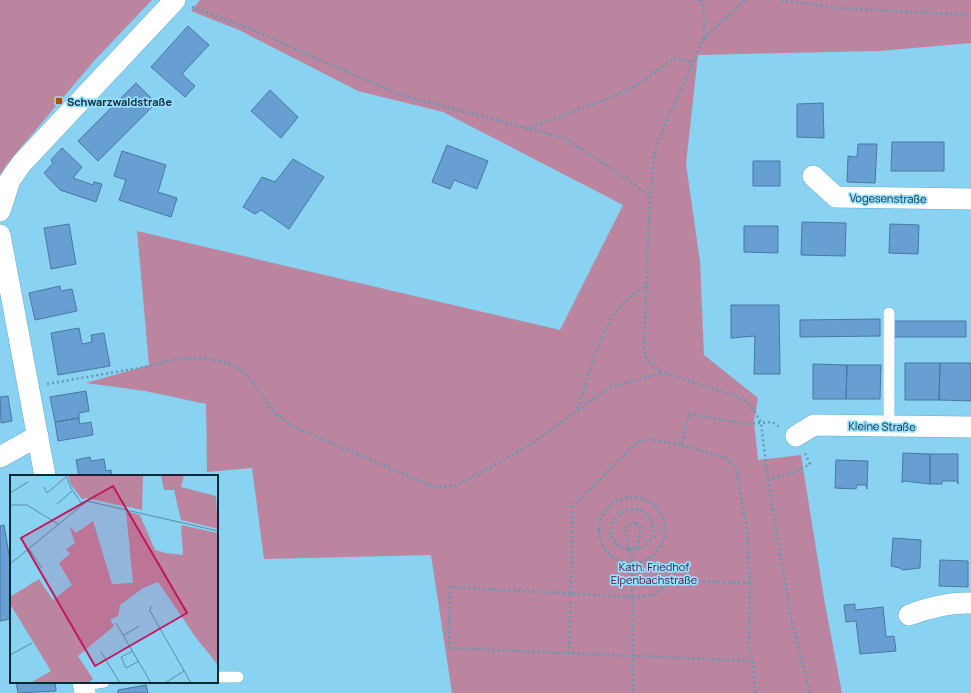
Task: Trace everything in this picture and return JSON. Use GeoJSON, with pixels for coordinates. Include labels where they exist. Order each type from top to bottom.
{"type":"FeatureCollection","features":[{"type":"Feature","properties":{"kind":"street"},"geometry":{"type":"LineString","coordinates":[[0,211],[10,180],[22,163],[175,0]]}},
{"type":"Feature","properties":{"kind":"street","name":"Vogesenstraße"},"geometry":{"type":"LineString","coordinates":[[813,176],[836,197],[971,199]]}},
{"type":"Feature","properties":{"kind":"street"},"geometry":{"type":"LineString","coordinates":[[0,235],[45,475]]}},
{"type":"Feature","properties":{"kind":"street","name":"Kleine Straße"},"geometry":{"type":"LineString","coordinates":[[796,436],[814,425],[971,427]]}},
{"type":"Feature","properties":{"kind":"street"},"geometry":{"type":"LineString","coordinates":[[0,458],[38,436]]}},
{"type":"Feature","properties":{"kind":"street"},"geometry":{"type":"LineString","coordinates":[[909,615],[929,607],[957,602],[971,603]]}},
{"type":"Feature","properties":{"kind":"lane"},"geometry":{"type":"LineString","coordinates":[[889,313],[889,426]]}},
{"type":"Feature","properties":{"kind":"lane"},"geometry":{"type":"LineString","coordinates":[[218,677],[238,677]]}},
{"type":"Feature","properties":{"kind":"path"},"geometry":{"type":"LineString","coordinates":[[175,0],[248,28],[398,94],[525,129],[564,138],[625,177],[650,196]]}},
{"type":"Feature","properties":{"kind":"path"},"geometry":{"type":"LineString","coordinates":[[702,0],[704,12],[704,38]]}},
{"type":"Feature","properties":{"kind":"path"},"geometry":{"type":"LineString","coordinates":[[745,0],[704,38],[660,136],[655,151],[650,196],[644,348],[645,358],[662,372],[736,396],[747,402],[754,410],[761,423],[768,480],[791,619],[810,693]]}},
{"type":"Feature","properties":{"kind":"path"},"geometry":{"type":"LineString","coordinates":[[781,0],[836,8],[971,15]]}},
{"type":"Feature","properties":{"kind":"path"},"geometry":{"type":"LineString","coordinates":[[525,129],[607,99],[638,84],[675,58],[693,62]]}},
{"type":"Feature","properties":{"kind":"path"},"geometry":{"type":"LineString","coordinates":[[578,410],[588,376],[610,321],[621,306],[647,284]]}},
{"type":"Feature","properties":{"kind":"path"},"geometry":{"type":"LineString","coordinates":[[28,387],[150,366],[174,359],[202,358],[217,360],[232,364],[248,376],[273,411],[290,425],[420,481],[439,487],[454,486],[530,445],[610,387],[662,372]]}},
{"type":"Feature","properties":{"kind":"path"},"geometry":{"type":"LineString","coordinates":[[681,445],[689,414],[747,424],[772,422]]}},
{"type":"Feature","properties":{"kind":"path"},"geometry":{"type":"LineString","coordinates":[[768,480],[796,472],[810,464],[796,436]]}},
{"type":"Feature","properties":{"kind":"path"},"geometry":{"type":"LineString","coordinates":[[569,653],[573,506],[637,442],[651,439],[681,445],[726,458],[736,467],[747,532],[750,583],[750,649],[754,660],[754,693]]}},
{"type":"Feature","properties":{"kind":"path"},"geometry":{"type":"LineString","coordinates":[[627,497],[638,497],[648,500],[657,507],[663,516],[666,526],[665,537],[661,548],[654,556],[634,564],[623,562],[612,557],[605,549],[600,539],[599,528],[602,517],[608,507],[616,500],[627,497]]}},
{"type":"Feature","properties":{"kind":"path"},"geometry":{"type":"LineString","coordinates":[[638,509],[649,517],[654,529],[651,543],[644,548],[628,549],[621,548],[616,545],[610,534],[613,522],[623,511],[638,509]]}},
{"type":"Feature","properties":{"kind":"path"},"geometry":{"type":"LineString","coordinates":[[628,549],[627,534],[625,529],[629,524],[636,523],[641,528],[637,549]]}},
{"type":"Feature","properties":{"kind":"path"},"geometry":{"type":"LineString","coordinates":[[632,549],[634,564],[633,693]]}},
{"type":"Feature","properties":{"kind":"path"},"geometry":{"type":"LineString","coordinates":[[750,583],[676,580],[670,582],[654,595],[634,597],[450,587],[449,648],[754,660]]}},
{"type":"Feature","properties":{"kind":"green space"},"geometry":{"type":"Polygon","coordinates":[[[0,0],[152,0],[94,61],[7,164],[0,175],[0,0]]]}},
{"type":"Feature","properties":{"kind":"green space","name":"Kath. Friedhof Elpenbachstraße"},"geometry":{"type":"Polygon","coordinates":[[[200,0],[971,0],[971,43],[879,51],[698,55],[686,164],[700,261],[704,355],[758,398],[754,422],[758,460],[801,455],[825,604],[842,693],[452,693],[431,555],[264,559],[252,468],[207,472],[206,404],[145,391],[86,383],[149,365],[137,231],[560,330],[623,205],[443,112],[358,91],[239,30],[191,11],[200,0]]]}},
{"type":"Feature","properties":{"kind":"building"},"geometry":{"type":"Polygon","coordinates":[[[188,26],[209,45],[182,74],[195,86],[185,97],[151,67],[188,26]]]}},
{"type":"Feature","properties":{"kind":"building"},"geometry":{"type":"Polygon","coordinates":[[[136,83],[156,103],[98,161],[78,141],[136,83]]]}},
{"type":"Feature","properties":{"kind":"building"},"geometry":{"type":"Polygon","coordinates":[[[270,90],[298,117],[281,138],[251,111],[270,90]]]}},
{"type":"Feature","properties":{"kind":"building"},"geometry":{"type":"Polygon","coordinates":[[[823,103],[824,138],[797,137],[797,104],[823,103]]]}},
{"type":"Feature","properties":{"kind":"building"},"geometry":{"type":"Polygon","coordinates":[[[892,142],[944,142],[944,171],[891,171],[892,142]]]}},
{"type":"Feature","properties":{"kind":"building"},"geometry":{"type":"Polygon","coordinates":[[[858,144],[877,144],[875,183],[847,182],[848,156],[857,157],[858,144]]]}},
{"type":"Feature","properties":{"kind":"building"},"geometry":{"type":"Polygon","coordinates":[[[447,145],[488,161],[477,189],[454,180],[450,189],[432,182],[447,145]]]}},
{"type":"Feature","properties":{"kind":"building"},"geometry":{"type":"Polygon","coordinates":[[[62,148],[82,167],[73,178],[93,185],[94,182],[102,184],[96,202],[60,190],[44,173],[53,163],[51,160],[62,148]]]}},
{"type":"Feature","properties":{"kind":"building"},"geometry":{"type":"Polygon","coordinates":[[[122,151],[166,165],[158,192],[177,198],[171,217],[119,200],[126,180],[114,176],[122,151]]]}},
{"type":"Feature","properties":{"kind":"building"},"geometry":{"type":"Polygon","coordinates":[[[293,159],[324,177],[289,229],[261,210],[255,214],[243,207],[262,177],[275,182],[293,159]]]}},
{"type":"Feature","properties":{"kind":"building"},"geometry":{"type":"Polygon","coordinates":[[[753,161],[780,161],[780,186],[753,186],[753,161]]]}},
{"type":"Feature","properties":{"kind":"building"},"geometry":{"type":"Polygon","coordinates":[[[802,222],[846,223],[845,256],[801,255],[802,222]]]}},
{"type":"Feature","properties":{"kind":"building"},"geometry":{"type":"Polygon","coordinates":[[[69,224],[76,264],[51,269],[44,228],[69,224]]]}},
{"type":"Feature","properties":{"kind":"building"},"geometry":{"type":"Polygon","coordinates":[[[890,224],[919,225],[918,254],[889,253],[890,224]]]}},
{"type":"Feature","properties":{"kind":"building"},"geometry":{"type":"Polygon","coordinates":[[[744,226],[778,226],[778,253],[744,252],[744,226]]]}},
{"type":"Feature","properties":{"kind":"building"},"geometry":{"type":"Polygon","coordinates":[[[60,286],[61,291],[72,289],[77,311],[35,320],[29,293],[60,286]]]}},
{"type":"Feature","properties":{"kind":"building"},"geometry":{"type":"Polygon","coordinates":[[[731,305],[779,305],[780,374],[754,374],[755,336],[731,338],[731,305]]]}},
{"type":"Feature","properties":{"kind":"building"},"geometry":{"type":"Polygon","coordinates":[[[880,319],[880,336],[800,337],[800,320],[880,319]]]}},
{"type":"Feature","properties":{"kind":"building"},"geometry":{"type":"Polygon","coordinates":[[[894,321],[966,321],[966,337],[894,337],[894,321]]]}},
{"type":"Feature","properties":{"kind":"building"},"geometry":{"type":"Polygon","coordinates":[[[79,328],[82,344],[92,342],[91,335],[104,333],[110,366],[58,375],[51,333],[79,328]]]}},
{"type":"Feature","properties":{"kind":"building"},"geometry":{"type":"Polygon","coordinates":[[[905,363],[940,363],[939,400],[905,400],[905,363]]]}},
{"type":"Feature","properties":{"kind":"building"},"geometry":{"type":"Polygon","coordinates":[[[940,363],[971,363],[971,401],[939,400],[940,363]]]}},
{"type":"Feature","properties":{"kind":"building"},"geometry":{"type":"Polygon","coordinates":[[[813,364],[847,365],[846,399],[813,399],[813,364]]]}},
{"type":"Feature","properties":{"kind":"building"},"geometry":{"type":"Polygon","coordinates":[[[847,365],[881,365],[880,399],[846,399],[847,365]]]}},
{"type":"Feature","properties":{"kind":"building"},"geometry":{"type":"Polygon","coordinates":[[[86,391],[89,411],[79,413],[79,418],[55,422],[50,397],[86,391]]]}},
{"type":"Feature","properties":{"kind":"building"},"geometry":{"type":"Polygon","coordinates":[[[8,396],[12,421],[1,423],[0,397],[8,396]]]}},
{"type":"Feature","properties":{"kind":"building"},"geometry":{"type":"Polygon","coordinates":[[[79,418],[80,424],[91,422],[93,435],[58,441],[55,422],[79,418]]]}},
{"type":"Feature","properties":{"kind":"building"},"geometry":{"type":"Polygon","coordinates":[[[903,453],[930,454],[930,484],[904,481],[902,483],[903,453]]]}},
{"type":"Feature","properties":{"kind":"building"},"geometry":{"type":"Polygon","coordinates":[[[930,454],[958,454],[958,484],[957,481],[942,481],[942,484],[930,484],[930,454]]]}},
{"type":"Feature","properties":{"kind":"building"},"geometry":{"type":"Polygon","coordinates":[[[90,457],[91,461],[104,459],[106,471],[111,470],[112,475],[79,475],[76,460],[90,457]]]}},
{"type":"Feature","properties":{"kind":"building"},"geometry":{"type":"Polygon","coordinates":[[[836,460],[868,461],[867,489],[866,485],[857,485],[856,489],[835,488],[836,460]]]}},
{"type":"Feature","properties":{"kind":"building"},"geometry":{"type":"Polygon","coordinates":[[[4,525],[10,561],[10,619],[0,621],[0,526],[4,525]]]}},
{"type":"Feature","properties":{"kind":"building"},"geometry":{"type":"Polygon","coordinates":[[[893,538],[921,540],[920,568],[902,570],[891,566],[893,538]]]}},
{"type":"Feature","properties":{"kind":"building"},"geometry":{"type":"Polygon","coordinates":[[[940,560],[968,561],[968,587],[939,586],[940,560]]]}},
{"type":"Feature","properties":{"kind":"building"},"geometry":{"type":"Polygon","coordinates":[[[855,604],[855,610],[883,607],[886,637],[894,636],[896,651],[860,654],[856,621],[846,622],[844,605],[855,604]]]}},
{"type":"Feature","properties":{"kind":"building"},"geometry":{"type":"Polygon","coordinates":[[[16,683],[55,683],[56,691],[18,693],[16,683]]]}},
{"type":"Feature","properties":{"kind":"building"},"geometry":{"type":"Polygon","coordinates":[[[146,685],[148,693],[118,693],[118,690],[146,685]]]}},
{"type":"Feature","properties":{"kind":"place","name":"Schwarzwaldstraße"},"geometry":{"type":"Point","coordinates":[59,101]}}]}
